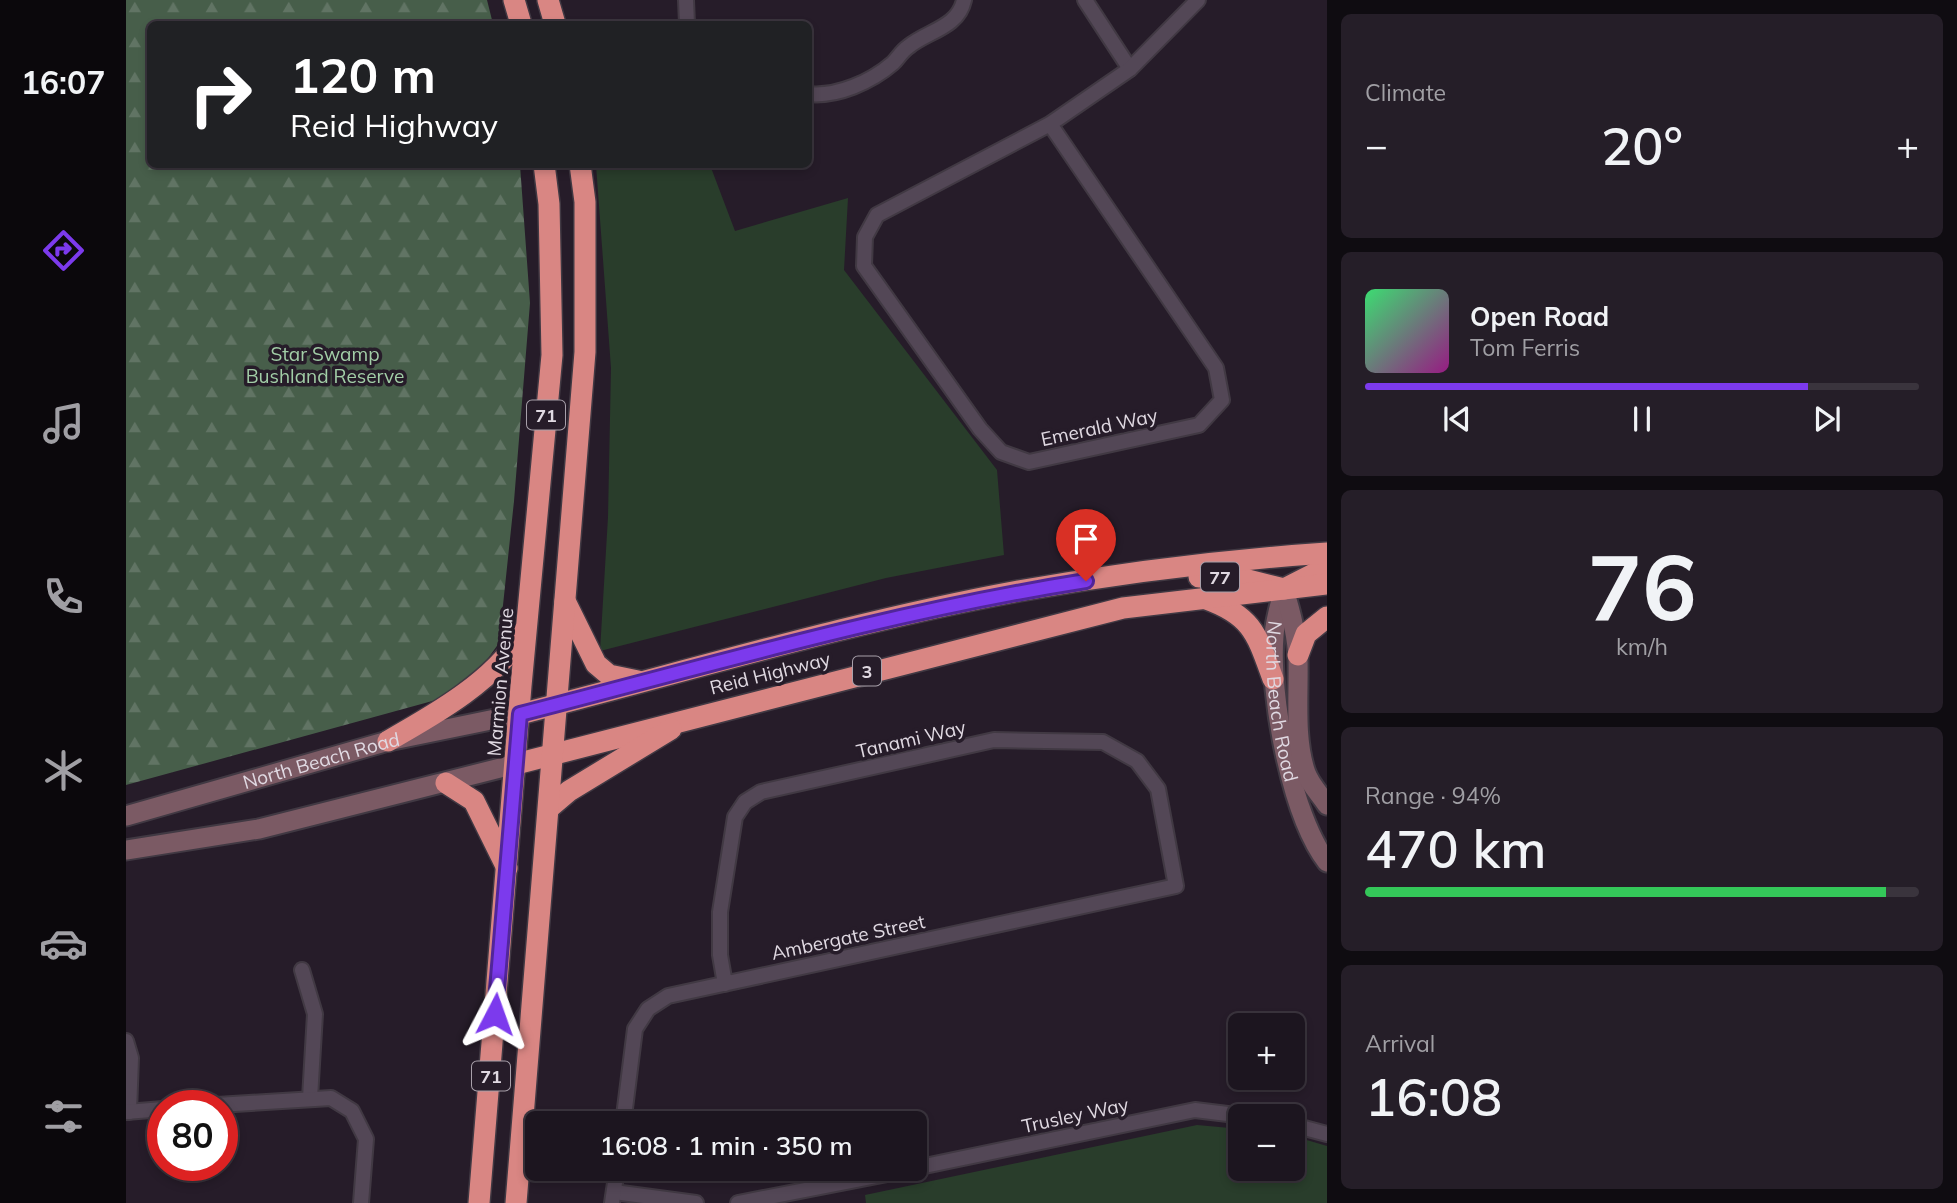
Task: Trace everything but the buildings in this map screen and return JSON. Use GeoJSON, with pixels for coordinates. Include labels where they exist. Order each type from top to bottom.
{"type":"FeatureCollection","features":[{"type":"Feature","properties":{"kind":"highway"},"geometry":{"type":"LineString","coordinates":[[514,0],[520,21]]}},
{"type":"Feature","properties":{"kind":"highway"},"geometry":{"type":"LineString","coordinates":[[548,0],[554,21]]}},
{"type":"Feature","properties":{"kind":"highway","name":"Marmion Avenue"},"geometry":{"type":"LineString","coordinates":[[479,1203],[552,355],[549,204],[544,168]]}},
{"type":"Feature","properties":{"kind":"highway","name":"71"},"geometry":{"type":"LineString","coordinates":[[516,1203],[585,352],[585,202],[581,168]]}},
{"type":"Feature","properties":{"kind":"highway","name":"Reid Highway"},"geometry":{"type":"LineString","coordinates":[[520,714],[975,601],[1155,570],[1327,554]]}},
{"type":"Feature","properties":{"kind":"highway"},"geometry":{"type":"LineString","coordinates":[[1284,589],[1327,567]]}},
{"type":"Feature","properties":{"kind":"highway","name":"77"},"geometry":{"type":"LineString","coordinates":[[1155,570],[1197,577],[1252,579],[1284,589]]}},
{"type":"Feature","properties":{"kind":"highway","name":"Reid Highway"},"geometry":{"type":"LineString","coordinates":[[516,764],[692,716],[1123,608],[1327,584]]}},
{"type":"Feature","properties":{"kind":"highway"},"geometry":{"type":"LineString","coordinates":[[1200,597],[1240,614],[1253,631],[1273,679]]}},
{"type":"Feature","properties":{"kind":"highway"},"geometry":{"type":"LineString","coordinates":[[565,601],[597,664],[609,675],[643,682]]}},
{"type":"Feature","properties":{"kind":"highway"},"geometry":{"type":"LineString","coordinates":[[1298,656],[1306,634],[1327,617]]}},
{"type":"Feature","properties":{"kind":"highway"},"geometry":{"type":"LineString","coordinates":[[388,741],[434,715],[498,668],[527,626]]}},
{"type":"Feature","properties":{"kind":"highway"},"geometry":{"type":"LineString","coordinates":[[550,808],[569,791],[692,716]]}},
{"type":"Feature","properties":{"kind":"highway"},"geometry":{"type":"LineString","coordinates":[[446,783],[474,801],[508,870]]}},
{"type":"Feature","properties":{"kind":"main road","name":"North Beach Road"},"geometry":{"type":"LineString","coordinates":[[1284,589],[1292,616],[1298,656],[1303,761],[1311,784],[1327,805]]}},
{"type":"Feature","properties":{"kind":"main road","name":"North Beach Road"},"geometry":{"type":"LineString","coordinates":[[1284,589],[1274,633],[1273,679],[1300,814],[1317,849],[1327,862]]}},
{"type":"Feature","properties":{"kind":"main road","name":"North Beach Road"},"geometry":{"type":"LineString","coordinates":[[126,816],[388,741],[520,714]]}},
{"type":"Feature","properties":{"kind":"main road"},"geometry":{"type":"LineString","coordinates":[[126,850],[259,829],[516,764]]}},
{"type":"Feature","properties":{"kind":"street"},"geometry":{"type":"LineString","coordinates":[[686,0],[687,21]]}},
{"type":"Feature","properties":{"kind":"street"},"geometry":{"type":"LineString","coordinates":[[812,94],[823,95],[860,84],[892,64],[908,46],[957,18],[964,0]]}},
{"type":"Feature","properties":{"kind":"street"},"geometry":{"type":"LineString","coordinates":[[1085,0],[1130,69]]}},
{"type":"Feature","properties":{"kind":"street","name":"Emerald Way"},"geometry":{"type":"LineString","coordinates":[[1051,124],[1216,368],[1222,400],[1199,425],[1029,462],[1001,452],[980,429],[864,266],[865,237],[877,215],[1051,124],[1130,69],[1198,0]]}},
{"type":"Feature","properties":{"kind":"street","name":"Tanami Way"},"geometry":{"type":"LineString","coordinates":[[725,984],[720,955],[720,912],[735,817],[745,802],[761,792],[994,740],[1103,742],[1137,761],[1158,789],[1176,886]]}},
{"type":"Feature","properties":{"kind":"street","name":"Ambergate Street"},"geometry":{"type":"LineString","coordinates":[[625,1111],[635,1029],[648,1009],[668,996],[1176,886]]}},
{"type":"Feature","properties":{"kind":"street"},"geometry":{"type":"LineString","coordinates":[[302,970],[315,1014],[310,1098]]}},
{"type":"Feature","properties":{"kind":"street"},"geometry":{"type":"LineString","coordinates":[[126,1041],[131,1058],[128,1112],[147,1110]]}},
{"type":"Feature","properties":{"kind":"street"},"geometry":{"type":"LineString","coordinates":[[238,1103],[331,1098],[352,1111],[366,1139],[361,1203]]}},
{"type":"Feature","properties":{"kind":"street","name":"Trusley Way"},"geometry":{"type":"LineString","coordinates":[[927,1166],[1195,1110],[1228,1114]]}},
{"type":"Feature","properties":{"kind":"street"},"geometry":{"type":"LineString","coordinates":[[1305,1128],[1327,1134]]}},
{"type":"Feature","properties":{"kind":"street","name":"Trusley Way"},"geometry":{"type":"LineString","coordinates":[[738,1203],[852,1181]]}},
{"type":"Feature","properties":{"kind":"street"},"geometry":{"type":"LineString","coordinates":[[613,1198],[696,1203]]}},
{"type":"Feature","properties":{"kind":"green space","name":"Star Swamp Bushland Reserve"},"geometry":{"type":"Polygon","coordinates":[[[126,0],[487,0],[492,21],[147,21],[147,168],[520,168],[530,303],[499,643],[479,671],[436,700],[126,785],[126,0]]]}},
{"type":"Feature","properties":{"kind":"green space"},"geometry":{"type":"Polygon","coordinates":[[[596,168],[711,168],[735,231],[848,198],[844,270],[997,470],[1004,555],[886,578],[600,651],[608,517],[611,368],[596,168]]]}},
{"type":"Feature","properties":{"kind":"green space"},"geometry":{"type":"Polygon","coordinates":[[[1197,1125],[1228,1128],[1228,1181],[1305,1181],[1305,1140],[1327,1146],[1327,1203],[866,1203],[865,1195],[1197,1125]]]}},
{"type":"Feature","properties":{"kind":"route"},"geometry":{"type":"LineString","coordinates":[[495,1014],[520,714],[889,620],[1016,592],[1086,581]]}}]}
